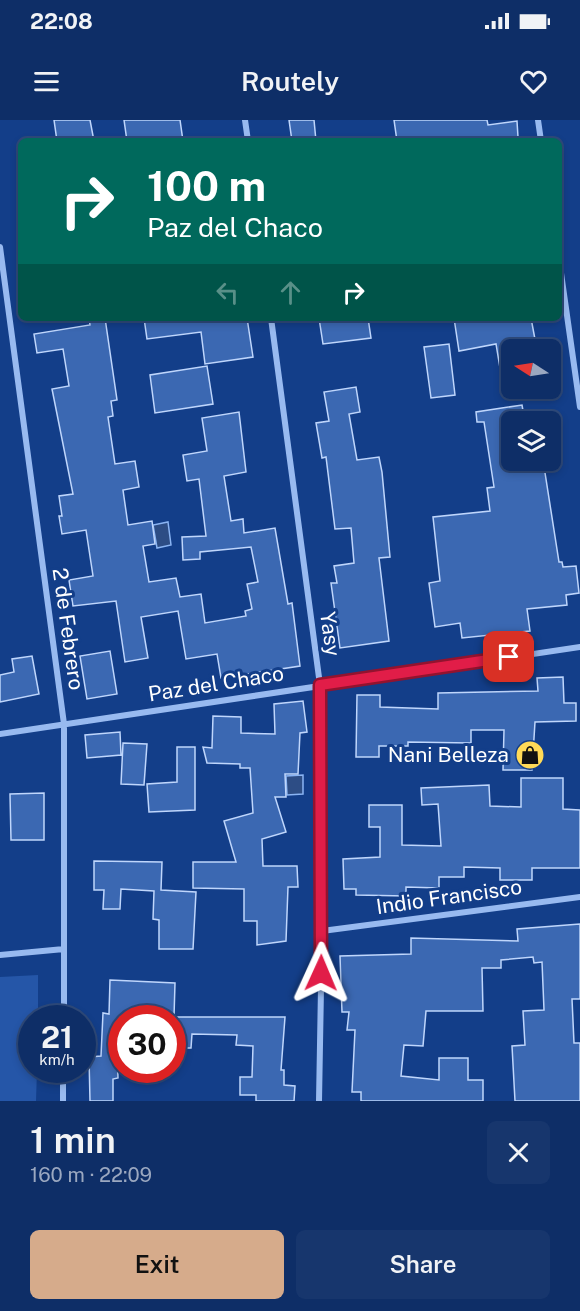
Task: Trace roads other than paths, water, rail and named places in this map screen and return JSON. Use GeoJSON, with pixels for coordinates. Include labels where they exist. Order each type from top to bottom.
{"type":"FeatureCollection","features":[{"type":"Feature","properties":{"kind":"street"},"geometry":{"type":"LineString","coordinates":[[245,120],[248,138]]}},
{"type":"Feature","properties":{"kind":"street"},"geometry":{"type":"LineString","coordinates":[[538,120],[541,138]]}},
{"type":"Feature","properties":{"kind":"street","name":"2 de Febrero"},"geometry":{"type":"LineString","coordinates":[[0,247],[64,724],[64,1005]]}},
{"type":"Feature","properties":{"kind":"street"},"geometry":{"type":"LineString","coordinates":[[562,280],[580,407]]}},
{"type":"Feature","properties":{"kind":"street","name":"Yasy"},"geometry":{"type":"LineString","coordinates":[[271,321],[320,685],[322,931],[320,1101]]}},
{"type":"Feature","properties":{"kind":"street","name":"Paz del Chaco"},"geometry":{"type":"LineString","coordinates":[[0,734],[580,647]]}},
{"type":"Feature","properties":{"kind":"street","name":"Indio Francisco"},"geometry":{"type":"LineString","coordinates":[[322,931],[580,897]]}},
{"type":"Feature","properties":{"kind":"street"},"geometry":{"type":"LineString","coordinates":[[0,955],[64,949]]}},
{"type":"Feature","properties":{"kind":"street"},"geometry":{"type":"LineString","coordinates":[[63,1083],[63,1101]]}},
{"type":"Feature","properties":{"kind":"place","name":"Nani Belleza"},"geometry":{"type":"Point","coordinates":[530,755]}}]}
